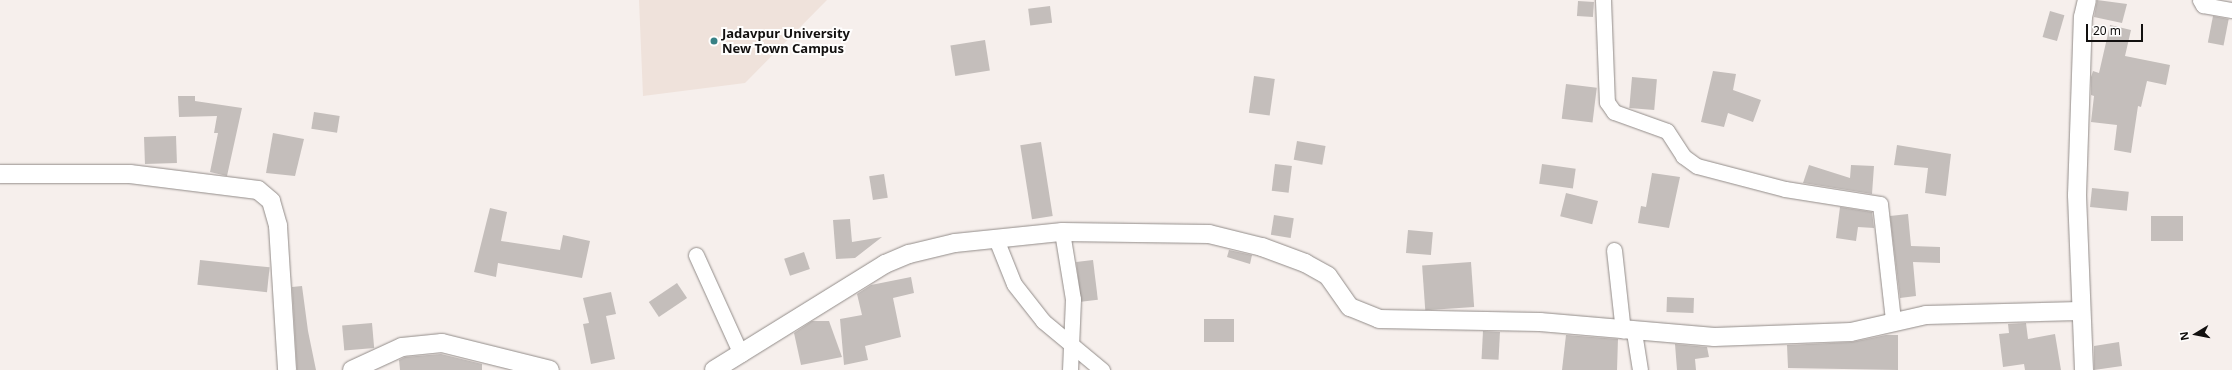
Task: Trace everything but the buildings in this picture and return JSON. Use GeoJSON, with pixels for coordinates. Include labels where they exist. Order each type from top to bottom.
{"type":"FeatureCollection","features":[{"type":"Feature","properties":{"kind":"street"},"geometry":{"type":"LineString","coordinates":[[1603,0],[1607,102],[1614,112],[1667,131],[1683,156],[1697,166],[1785,188],[1880,204],[1893,320]]}},
{"type":"Feature","properties":{"kind":"street"},"geometry":{"type":"LineString","coordinates":[[2084,370],[2080,311],[2077,195],[2083,17],[2087,0]]}},
{"type":"Feature","properties":{"kind":"street"},"geometry":{"type":"LineString","coordinates":[[2200,0],[2203,5],[2232,10]]}},
{"type":"Feature","properties":{"kind":"street"},"geometry":{"type":"LineString","coordinates":[[0,174],[130,174],[258,190],[271,200],[278,226],[287,370]]}},
{"type":"Feature","properties":{"kind":"street"},"geometry":{"type":"LineString","coordinates":[[714,370],[885,264],[908,254],[955,243],[1062,232],[1209,234],[1262,247],[1305,263],[1328,276],[1350,307],[1379,319],[1540,322],[1629,331],[1714,336],[1874,330],[1893,320],[1926,315],[2080,311]]}},
{"type":"Feature","properties":{"kind":"street"},"geometry":{"type":"LineString","coordinates":[[1062,232],[1073,299],[1070,370]]}},
{"type":"Feature","properties":{"kind":"street"},"geometry":{"type":"LineString","coordinates":[[996,239],[1014,284],[1043,321],[1071,346],[1102,370]]}},
{"type":"Feature","properties":{"kind":"street"},"geometry":{"type":"LineString","coordinates":[[1614,250],[1629,331],[1640,370]]}},
{"type":"Feature","properties":{"kind":"street"},"geometry":{"type":"LineString","coordinates":[[696,255],[741,354]]}},
{"type":"Feature","properties":{"kind":"street"},"geometry":{"type":"LineString","coordinates":[[352,370],[402,347],[442,344],[550,370]]}},
{"type":"Feature","properties":{"kind":"shaded area","name":"Jadavpur University New Town Campus"},"geometry":{"type":"Polygon","coordinates":[[[639,0],[827,0],[745,83],[643,96],[639,0]]]}},
{"type":"Feature","properties":{"kind":"place","name":"Jadavpur University New Town Campus"},"geometry":{"type":"Point","coordinates":[714,41]}}]}
